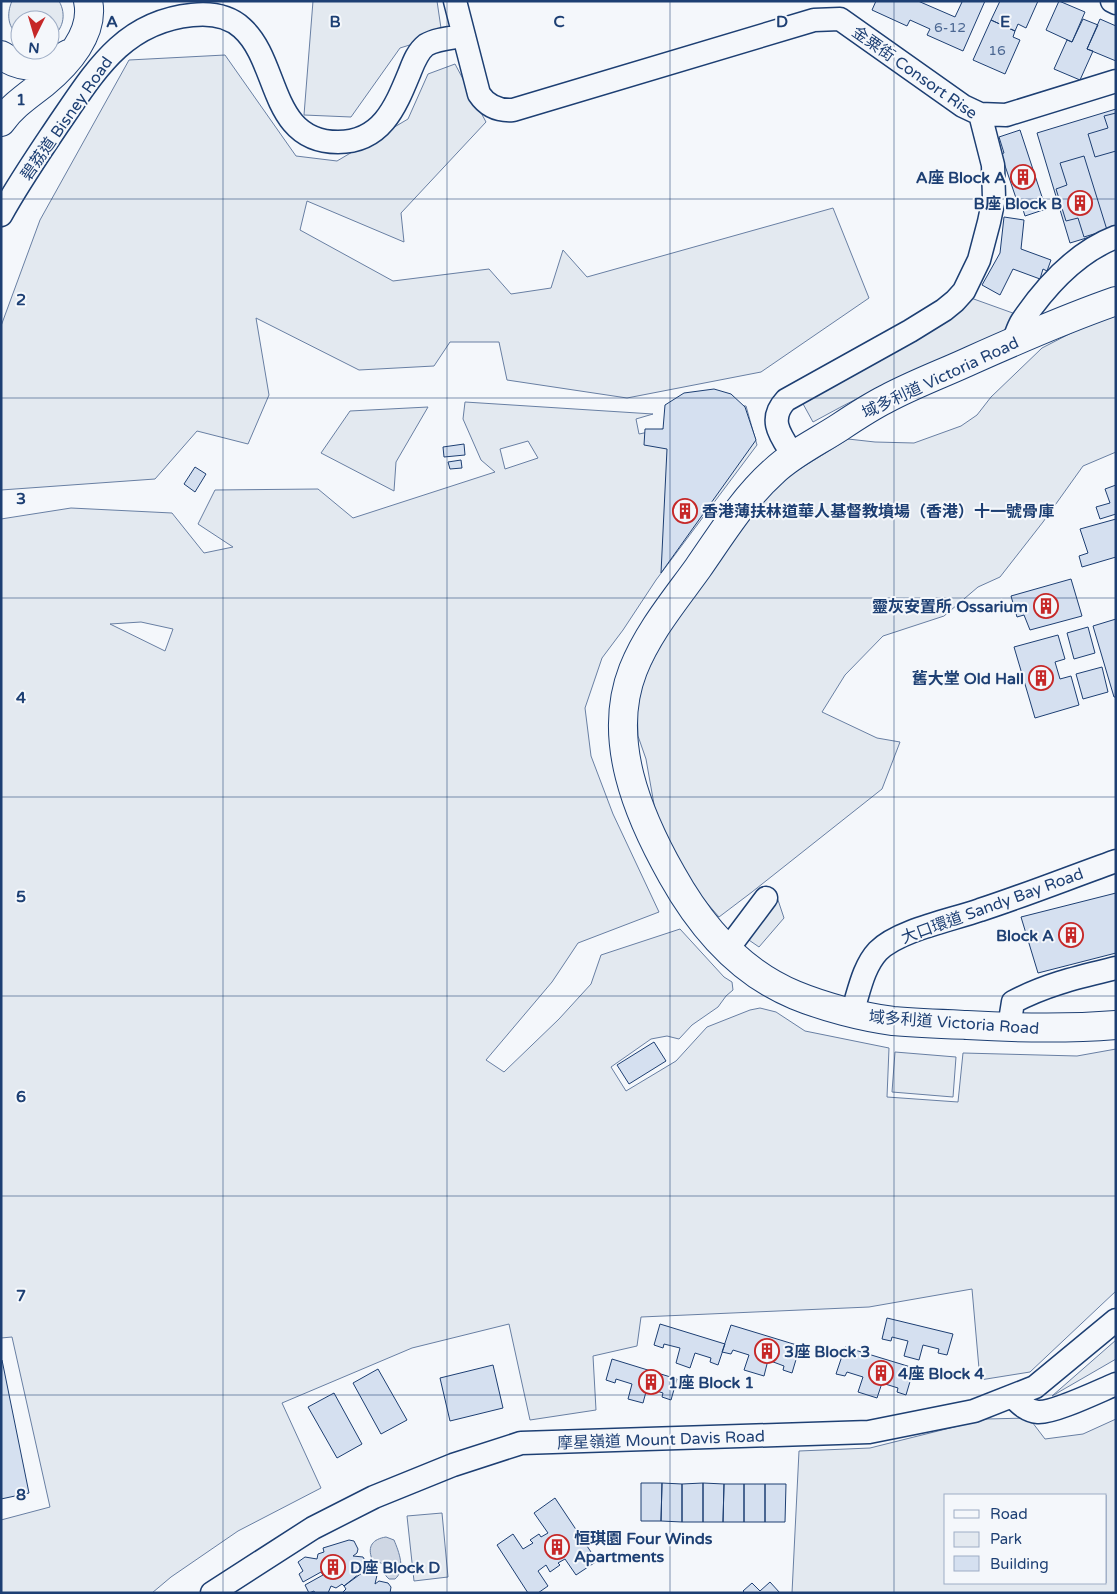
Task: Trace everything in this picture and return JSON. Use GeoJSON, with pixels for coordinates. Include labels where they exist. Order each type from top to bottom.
{"type":"FeatureCollection","features":[{"type":"Feature","properties":{"kind":"main road"},"geometry":{"type":"LineString","coordinates":[[1,122],[18,103],[56,73],[78,44],[83,37],[88,22],[88,1]]}},
{"type":"Feature","properties":{"kind":"main road"},"geometry":{"type":"LineString","coordinates":[[1,55],[20,64],[32,66],[47,65],[63,58],[78,44]]}},
{"type":"Feature","properties":{"kind":"main road","name":"域多利道 Victoria Road"},"geometry":{"type":"LineString","coordinates":[[1116,301],[1017,341],[889,397],[793,455],[772,472],[756,489],[662,617],[647,641],[633,670],[625,703],[623,727],[628,771],[643,815],[668,868],[686,900],[700,921],[727,950],[755,973],[775,986],[797,996],[852,1013],[891,1021],[1011,1015],[1060,1029],[1116,1025]]}},
{"type":"Feature","properties":{"kind":"street"},"geometry":{"type":"LineString","coordinates":[[454,1],[463,36]]}},
{"type":"Feature","properties":{"kind":"street"},"geometry":{"type":"LineString","coordinates":[[1112,1],[1116,3]]}},
{"type":"Feature","properties":{"kind":"street","name":"金粟街 Consort Rise"},"geometry":{"type":"LineString","coordinates":[[463,36],[479,94],[488,104],[506,110],[513,110],[814,20],[835,10],[963,106],[980,114],[993,165],[994,198],[982,248],[968,284],[960,297],[944,310],[875,352],[786,400],[780,408],[776,422],[781,435],[793,455]]}},
{"type":"Feature","properties":{"kind":"street","name":"碧荔道 Bisney Road"},"geometry":{"type":"LineString","coordinates":[[1,215],[32,164],[111,53],[131,36],[160,22],[182,16],[200,14],[212,15],[233,22],[242,28],[255,44],[279,100],[290,119],[308,134],[318,139],[339,142],[371,134],[388,118],[400,97],[414,61],[421,50],[427,45],[463,36]]}},
{"type":"Feature","properties":{"kind":"street"},"geometry":{"type":"LineString","coordinates":[[980,114],[1006,115],[1116,81]]}},
{"type":"Feature","properties":{"kind":"street"},"geometry":{"type":"LineString","coordinates":[[1017,341],[1021,322],[1055,280],[1089,251],[1116,237]]}},
{"type":"Feature","properties":{"kind":"street","name":"大口環道 Sandy Bay Road"},"geometry":{"type":"LineString","coordinates":[[852,1013],[864,975],[871,960],[880,949],[896,939],[934,923],[980,911],[1116,860]]}},
{"type":"Feature","properties":{"kind":"street"},"geometry":{"type":"LineString","coordinates":[[727,950],[766,898]]}},
{"type":"Feature","properties":{"kind":"street"},"geometry":{"type":"LineString","coordinates":[[1011,1015],[1030,986],[1050,974],[1116,958]]}},
{"type":"Feature","properties":{"kind":"street"},"geometry":{"type":"LineString","coordinates":[[1011,1015],[1034,991],[1053,984],[1116,968]]}},
{"type":"Feature","properties":{"kind":"street","name":"摩星嶺道 Mount Davis Road"},"geometry":{"type":"LineString","coordinates":[[212,1593],[313,1528],[374,1497],[446,1468],[521,1444],[869,1432],[974,1411],[1035,1388],[1116,1320]]}},
{"type":"Feature","properties":{"kind":"street"},"geometry":{"type":"LineString","coordinates":[[1012,1396],[1024,1408],[1038,1412],[1062,1407],[1116,1384]]}},
{"type":"Feature","properties":{"kind":"green space"},"geometry":{"type":"Polygon","coordinates":[[[12,1],[59,1],[63,12],[61,27],[60,28],[60,10],[10,10],[10,23],[9,11],[12,1]]]}},
{"type":"Feature","properties":{"kind":"green space"},"geometry":{"type":"Polygon","coordinates":[[[313,1],[437,1],[442,35],[400,48],[351,117],[304,115],[313,1]]]}},
{"type":"Feature","properties":{"kind":"green space"},"geometry":{"type":"Polygon","coordinates":[[[225,55],[296,156],[337,161],[408,119],[428,74],[455,64],[486,122],[401,213],[404,242],[307,201],[300,230],[393,281],[489,269],[511,294],[551,288],[563,250],[587,277],[833,208],[869,298],[761,372],[627,398],[507,380],[499,342],[450,342],[434,366],[359,370],[256,318],[269,395],[248,444],[197,431],[155,479],[1,490],[1,326],[40,220],[129,60],[225,55]]]}},
{"type":"Feature","properties":{"kind":"green space"},"geometry":{"type":"Polygon","coordinates":[[[971,298],[1035,321],[1006,331],[922,367],[813,422],[802,402],[971,298]]]}},
{"type":"Feature","properties":{"kind":"green space"},"geometry":{"type":"Polygon","coordinates":[[[1116,310],[1116,452],[1083,466],[1043,522],[1000,577],[978,587],[944,616],[883,636],[845,675],[822,712],[877,738],[900,742],[882,789],[719,917],[688,881],[666,835],[655,810],[646,759],[638,736],[637,698],[663,640],[752,513],[782,480],[848,439],[914,443],[961,426],[977,415],[991,397],[1042,348],[1116,310]]]}},
{"type":"Feature","properties":{"kind":"green space"},"geometry":{"type":"Polygon","coordinates":[[[465,402],[653,414],[636,419],[639,434],[663,429],[678,413],[702,404],[746,406],[757,445],[656,580],[602,658],[585,708],[591,756],[613,814],[659,912],[578,943],[552,982],[486,1060],[504,1072],[559,1019],[591,984],[601,955],[680,929],[724,977],[732,982],[733,990],[718,1007],[692,1025],[679,1039],[667,1036],[651,1039],[611,1067],[626,1091],[676,1061],[707,1027],[760,1008],[776,1012],[805,1031],[889,1048],[887,1097],[958,1102],[963,1053],[1077,1056],[1116,1049],[1116,1291],[1030,1372],[980,1380],[972,1289],[869,1307],[641,1317],[637,1346],[593,1356],[596,1410],[530,1420],[509,1324],[412,1348],[282,1403],[321,1488],[238,1531],[171,1577],[152,1593],[1,1593],[1,1520],[50,1507],[12,1337],[1,1338],[1,519],[71,508],[172,513],[204,553],[233,547],[198,524],[215,490],[318,489],[353,518],[495,472],[481,460],[463,419],[465,402]],[[528,441],[500,449],[505,469],[538,458],[528,441]],[[141,622],[110,624],[165,651],[173,629],[141,622]]]}},
{"type":"Feature","properties":{"kind":"green space"},"geometry":{"type":"Polygon","coordinates":[[[428,407],[396,462],[394,491],[321,453],[350,411],[428,407]]]}},
{"type":"Feature","properties":{"kind":"green space"},"geometry":{"type":"Polygon","coordinates":[[[777,897],[784,918],[759,947],[746,938],[777,897]]]}},
{"type":"Feature","properties":{"kind":"green space"},"geometry":{"type":"Polygon","coordinates":[[[895,1052],[956,1057],[953,1097],[892,1092],[895,1052]]]}},
{"type":"Feature","properties":{"kind":"green space"},"geometry":{"type":"Polygon","coordinates":[[[1116,1340],[1116,1359],[1052,1396],[1116,1340]]]}},
{"type":"Feature","properties":{"kind":"green space"},"geometry":{"type":"Polygon","coordinates":[[[1029,1418],[1045,1439],[1083,1434],[1116,1419],[1116,1593],[792,1593],[799,1451],[870,1448],[986,1419],[1029,1418]]]}},
{"type":"Feature","properties":{"kind":"green space"},"geometry":{"type":"Polygon","coordinates":[[[442,1513],[448,1577],[414,1581],[407,1516],[442,1513]]]}},
{"type":"Feature","properties":{"kind":"shaded area"},"geometry":{"type":"Polygon","coordinates":[[[386,1537],[394,1540],[399,1555],[401,1566],[395,1579],[389,1579],[386,1576],[383,1564],[372,1559],[370,1550],[375,1541],[386,1537]]]}},
{"type":"Feature","properties":{"kind":"building"},"geometry":{"type":"Polygon","coordinates":[[[876,1],[918,1],[955,17],[962,2],[960,1],[985,1],[963,51],[927,35],[930,29],[910,20],[907,26],[872,10],[876,1]]]}},
{"type":"Feature","properties":{"kind":"building"},"geometry":{"type":"Polygon","coordinates":[[[1000,1],[1038,1],[1026,28],[1018,24],[1015,31],[991,20],[1000,1]]]}},
{"type":"Feature","properties":{"kind":"building"},"geometry":{"type":"Polygon","coordinates":[[[1059,1],[1085,12],[1072,42],[1046,30],[1059,1]]]}},
{"type":"Feature","properties":{"kind":"building"},"geometry":{"type":"Polygon","coordinates":[[[1083,19],[1098,25],[1087,49],[1093,51],[1080,80],[1054,69],[1067,40],[1072,42],[1083,19]]]}},
{"type":"Feature","properties":{"kind":"building"},"geometry":{"type":"Polygon","coordinates":[[[1100,19],[1116,26],[1116,61],[1087,49],[1100,19]]]}},
{"type":"Feature","properties":{"kind":"building"},"geometry":{"type":"Polygon","coordinates":[[[991,20],[1015,31],[1013,37],[1020,40],[1005,74],[973,60],[991,20]]]}},
{"type":"Feature","properties":{"kind":"building"},"geometry":{"type":"Polygon","coordinates":[[[1116,109],[1116,229],[1070,243],[1037,133],[1116,109]]]}},
{"type":"Feature","properties":{"kind":"building"},"geometry":{"type":"Polygon","coordinates":[[[1116,113],[1116,151],[1095,157],[1088,134],[1108,128],[1104,116],[1116,113]]]}},
{"type":"Feature","properties":{"kind":"building","name":"A座 Block A"},"geometry":{"type":"Polygon","coordinates":[[[1020,130],[1046,209],[1025,216],[1020,200],[1017,201],[1001,154],[1004,153],[999,137],[1020,130]]]}},
{"type":"Feature","properties":{"kind":"building","name":"B座 Block B"},"geometry":{"type":"Polygon","coordinates":[[[1084,156],[1107,230],[1084,237],[1078,218],[1066,221],[1056,189],[1067,185],[1060,163],[1084,156]]]}},
{"type":"Feature","properties":{"kind":"building","name":"B座 Block B"},"geometry":{"type":"Polygon","coordinates":[[[1004,217],[1024,220],[1021,249],[1051,260],[1047,271],[1043,269],[1040,279],[1013,269],[1000,295],[982,285],[1000,253],[1004,217]]]}},
{"type":"Feature","properties":{"kind":"building","name":"香港薄扶林道華人基督教墳場（香港）十一號骨庫"},"geometry":{"type":"Polygon","coordinates":[[[714,389],[731,394],[745,407],[756,440],[661,573],[667,449],[644,445],[645,429],[663,429],[665,405],[684,393],[714,389]]]}},
{"type":"Feature","properties":{"kind":"building"},"geometry":{"type":"Polygon","coordinates":[[[464,444],[465,455],[444,457],[443,447],[464,444]]]}},
{"type":"Feature","properties":{"kind":"building"},"geometry":{"type":"Polygon","coordinates":[[[461,460],[462,468],[450,469],[448,462],[461,460]]]}},
{"type":"Feature","properties":{"kind":"building"},"geometry":{"type":"Polygon","coordinates":[[[195,467],[206,474],[195,492],[184,484],[195,467]]]}},
{"type":"Feature","properties":{"kind":"building"},"geometry":{"type":"Polygon","coordinates":[[[1116,485],[1116,514],[1100,519],[1096,507],[1110,503],[1105,489],[1116,485]]]}},
{"type":"Feature","properties":{"kind":"building"},"geometry":{"type":"Polygon","coordinates":[[[1116,519],[1116,557],[1082,567],[1079,556],[1088,553],[1080,529],[1116,519]]]}},
{"type":"Feature","properties":{"kind":"building","name":"靈灰安置所 Ossarium"},"geometry":{"type":"Polygon","coordinates":[[[1071,579],[1082,616],[1030,630],[1024,615],[1017,617],[1011,596],[1071,579]]]}},
{"type":"Feature","properties":{"kind":"building"},"geometry":{"type":"Polygon","coordinates":[[[1116,619],[1116,697],[1114,697],[1093,626],[1116,619]]]}},
{"type":"Feature","properties":{"kind":"building"},"geometry":{"type":"Polygon","coordinates":[[[1088,627],[1095,653],[1074,659],[1067,633],[1088,627]]]}},
{"type":"Feature","properties":{"kind":"building","name":"舊大堂 Old Hall"},"geometry":{"type":"Polygon","coordinates":[[[1058,635],[1065,659],[1055,662],[1060,679],[1071,676],[1079,705],[1035,718],[1014,647],[1058,635]]]}},
{"type":"Feature","properties":{"kind":"building"},"geometry":{"type":"Polygon","coordinates":[[[1102,667],[1108,692],[1083,699],[1076,674],[1102,667]]]}},
{"type":"Feature","properties":{"kind":"building","name":"Block A"},"geometry":{"type":"Polygon","coordinates":[[[1116,893],[1116,953],[1038,973],[1021,917],[1116,893]]]}},
{"type":"Feature","properties":{"kind":"building"},"geometry":{"type":"Polygon","coordinates":[[[654,1042],[666,1061],[629,1084],[617,1065],[654,1042]]]}},
{"type":"Feature","properties":{"kind":"building"},"geometry":{"type":"Polygon","coordinates":[[[887,1318],[953,1334],[947,1355],[938,1353],[939,1349],[923,1345],[919,1360],[904,1356],[908,1341],[892,1337],[891,1341],[882,1339],[887,1318]]]}},
{"type":"Feature","properties":{"kind":"building"},"geometry":{"type":"Polygon","coordinates":[[[660,1324],[725,1344],[718,1365],[710,1362],[711,1358],[695,1353],[690,1368],[676,1363],[680,1348],[664,1344],[663,1348],[654,1345],[660,1324]]]}},
{"type":"Feature","properties":{"kind":"building","name":"3座 Block 3"},"geometry":{"type":"Polygon","coordinates":[[[731,1325],[800,1346],[792,1373],[783,1370],[784,1366],[768,1360],[764,1376],[744,1370],[749,1355],[733,1350],[731,1354],[722,1352],[731,1325]]]}},
{"type":"Feature","properties":{"kind":"building","name":"4座 Block 4"},"geometry":{"type":"Polygon","coordinates":[[[845,1347],[914,1368],[906,1395],[897,1392],[898,1388],[882,1383],[877,1398],[858,1392],[863,1377],[847,1372],[845,1376],[836,1374],[845,1347]]]}},
{"type":"Feature","properties":{"kind":"building","name":"1座 Block 1"},"geometry":{"type":"Polygon","coordinates":[[[612,1359],[677,1379],[671,1400],[662,1397],[663,1393],[647,1388],[643,1403],[628,1399],[632,1384],[616,1379],[615,1383],[606,1380],[612,1359]]]}},
{"type":"Feature","properties":{"kind":"building"},"geometry":{"type":"Polygon","coordinates":[[[1,1361],[29,1493],[1,1499],[1,1361]]]}},
{"type":"Feature","properties":{"kind":"building"},"geometry":{"type":"Polygon","coordinates":[[[493,1365],[503,1408],[450,1421],[440,1378],[493,1365]]]}},
{"type":"Feature","properties":{"kind":"building"},"geometry":{"type":"Polygon","coordinates":[[[378,1369],[407,1420],[381,1434],[353,1383],[378,1369]]]}},
{"type":"Feature","properties":{"kind":"building"},"geometry":{"type":"Polygon","coordinates":[[[334,1393],[362,1444],[337,1458],[308,1407],[334,1393]]]}},
{"type":"Feature","properties":{"kind":"building"},"geometry":{"type":"Polygon","coordinates":[[[641,1483],[662,1483],[661,1521],[641,1521],[641,1483]]]}},
{"type":"Feature","properties":{"kind":"building"},"geometry":{"type":"Polygon","coordinates":[[[662,1483],[682,1484],[682,1522],[661,1521],[662,1483]]]}},
{"type":"Feature","properties":{"kind":"building"},"geometry":{"type":"Polygon","coordinates":[[[703,1483],[724,1484],[723,1522],[703,1522],[703,1483]]]}},
{"type":"Feature","properties":{"kind":"building"},"geometry":{"type":"Polygon","coordinates":[[[703,1483],[703,1522],[682,1522],[682,1484],[703,1483]]]}},
{"type":"Feature","properties":{"kind":"building"},"geometry":{"type":"Polygon","coordinates":[[[724,1484],[744,1484],[744,1522],[723,1522],[724,1484]]]}},
{"type":"Feature","properties":{"kind":"building"},"geometry":{"type":"Polygon","coordinates":[[[744,1484],[765,1484],[765,1522],[744,1522],[744,1484]]]}},
{"type":"Feature","properties":{"kind":"building"},"geometry":{"type":"Polygon","coordinates":[[[765,1484],[786,1484],[785,1522],[765,1522],[765,1484]]]}},
{"type":"Feature","properties":{"kind":"building","name":"恒琪園 Four Winds Apartments"},"geometry":{"type":"Polygon","coordinates":[[[555,1498],[597,1561],[576,1575],[565,1559],[558,1563],[560,1565],[550,1572],[546,1565],[538,1571],[548,1586],[538,1593],[528,1593],[497,1545],[513,1534],[523,1549],[533,1543],[530,1540],[539,1534],[541,1537],[548,1533],[534,1513],[555,1498]]]}},
{"type":"Feature","properties":{"kind":"building","name":"D座 Block D"},"geometry":{"type":"Polygon","coordinates":[[[349,1540],[354,1541],[358,1549],[357,1553],[353,1556],[363,1557],[367,1564],[365,1569],[344,1586],[342,1584],[336,1588],[331,1586],[328,1593],[315,1593],[314,1591],[309,1593],[305,1585],[323,1575],[321,1572],[303,1582],[299,1574],[303,1571],[298,1562],[305,1557],[317,1559],[318,1554],[324,1552],[323,1548],[349,1540]]]}},
{"type":"Feature","properties":{"kind":"building"},"geometry":{"type":"Polygon","coordinates":[[[371,1569],[377,1575],[375,1584],[379,1581],[388,1583],[391,1587],[390,1593],[342,1593],[346,1589],[344,1586],[366,1570],[371,1569]]]}},
{"type":"Feature","properties":{"kind":"building"},"geometry":{"type":"Polygon","coordinates":[[[770,1582],[780,1593],[745,1593],[743,1591],[752,1583],[760,1591],[770,1582]]]}},
{"type":"Feature","properties":{"kind":"place","name":"A座 Block A"},"geometry":{"type":"Point","coordinates":[1023,177]}},
{"type":"Feature","properties":{"kind":"place","name":"B座 Block B"},"geometry":{"type":"Point","coordinates":[1080,203]}},
{"type":"Feature","properties":{"kind":"place","name":"香港薄扶林道華人基督教墳場（香港）十一號骨庫"},"geometry":{"type":"Point","coordinates":[685,511]}},
{"type":"Feature","properties":{"kind":"place","name":"靈灰安置所 Ossarium"},"geometry":{"type":"Point","coordinates":[1046,606]}},
{"type":"Feature","properties":{"kind":"place","name":"舊大堂 Old Hall"},"geometry":{"type":"Point","coordinates":[1041,678]}},
{"type":"Feature","properties":{"kind":"place","name":"Block A"},"geometry":{"type":"Point","coordinates":[1071,935]}},
{"type":"Feature","properties":{"kind":"place","name":"3座 Block 3"},"geometry":{"type":"Point","coordinates":[767,1351]}},
{"type":"Feature","properties":{"kind":"place","name":"4座 Block 4"},"geometry":{"type":"Point","coordinates":[881,1373]}},
{"type":"Feature","properties":{"kind":"place","name":"1座 Block 1"},"geometry":{"type":"Point","coordinates":[651,1382]}},
{"type":"Feature","properties":{"kind":"place","name":"恒琪園 Four Winds Apartments"},"geometry":{"type":"Point","coordinates":[557,1547]}},
{"type":"Feature","properties":{"kind":"place","name":"D座 Block D"},"geometry":{"type":"Point","coordinates":[333,1567]}}]}
